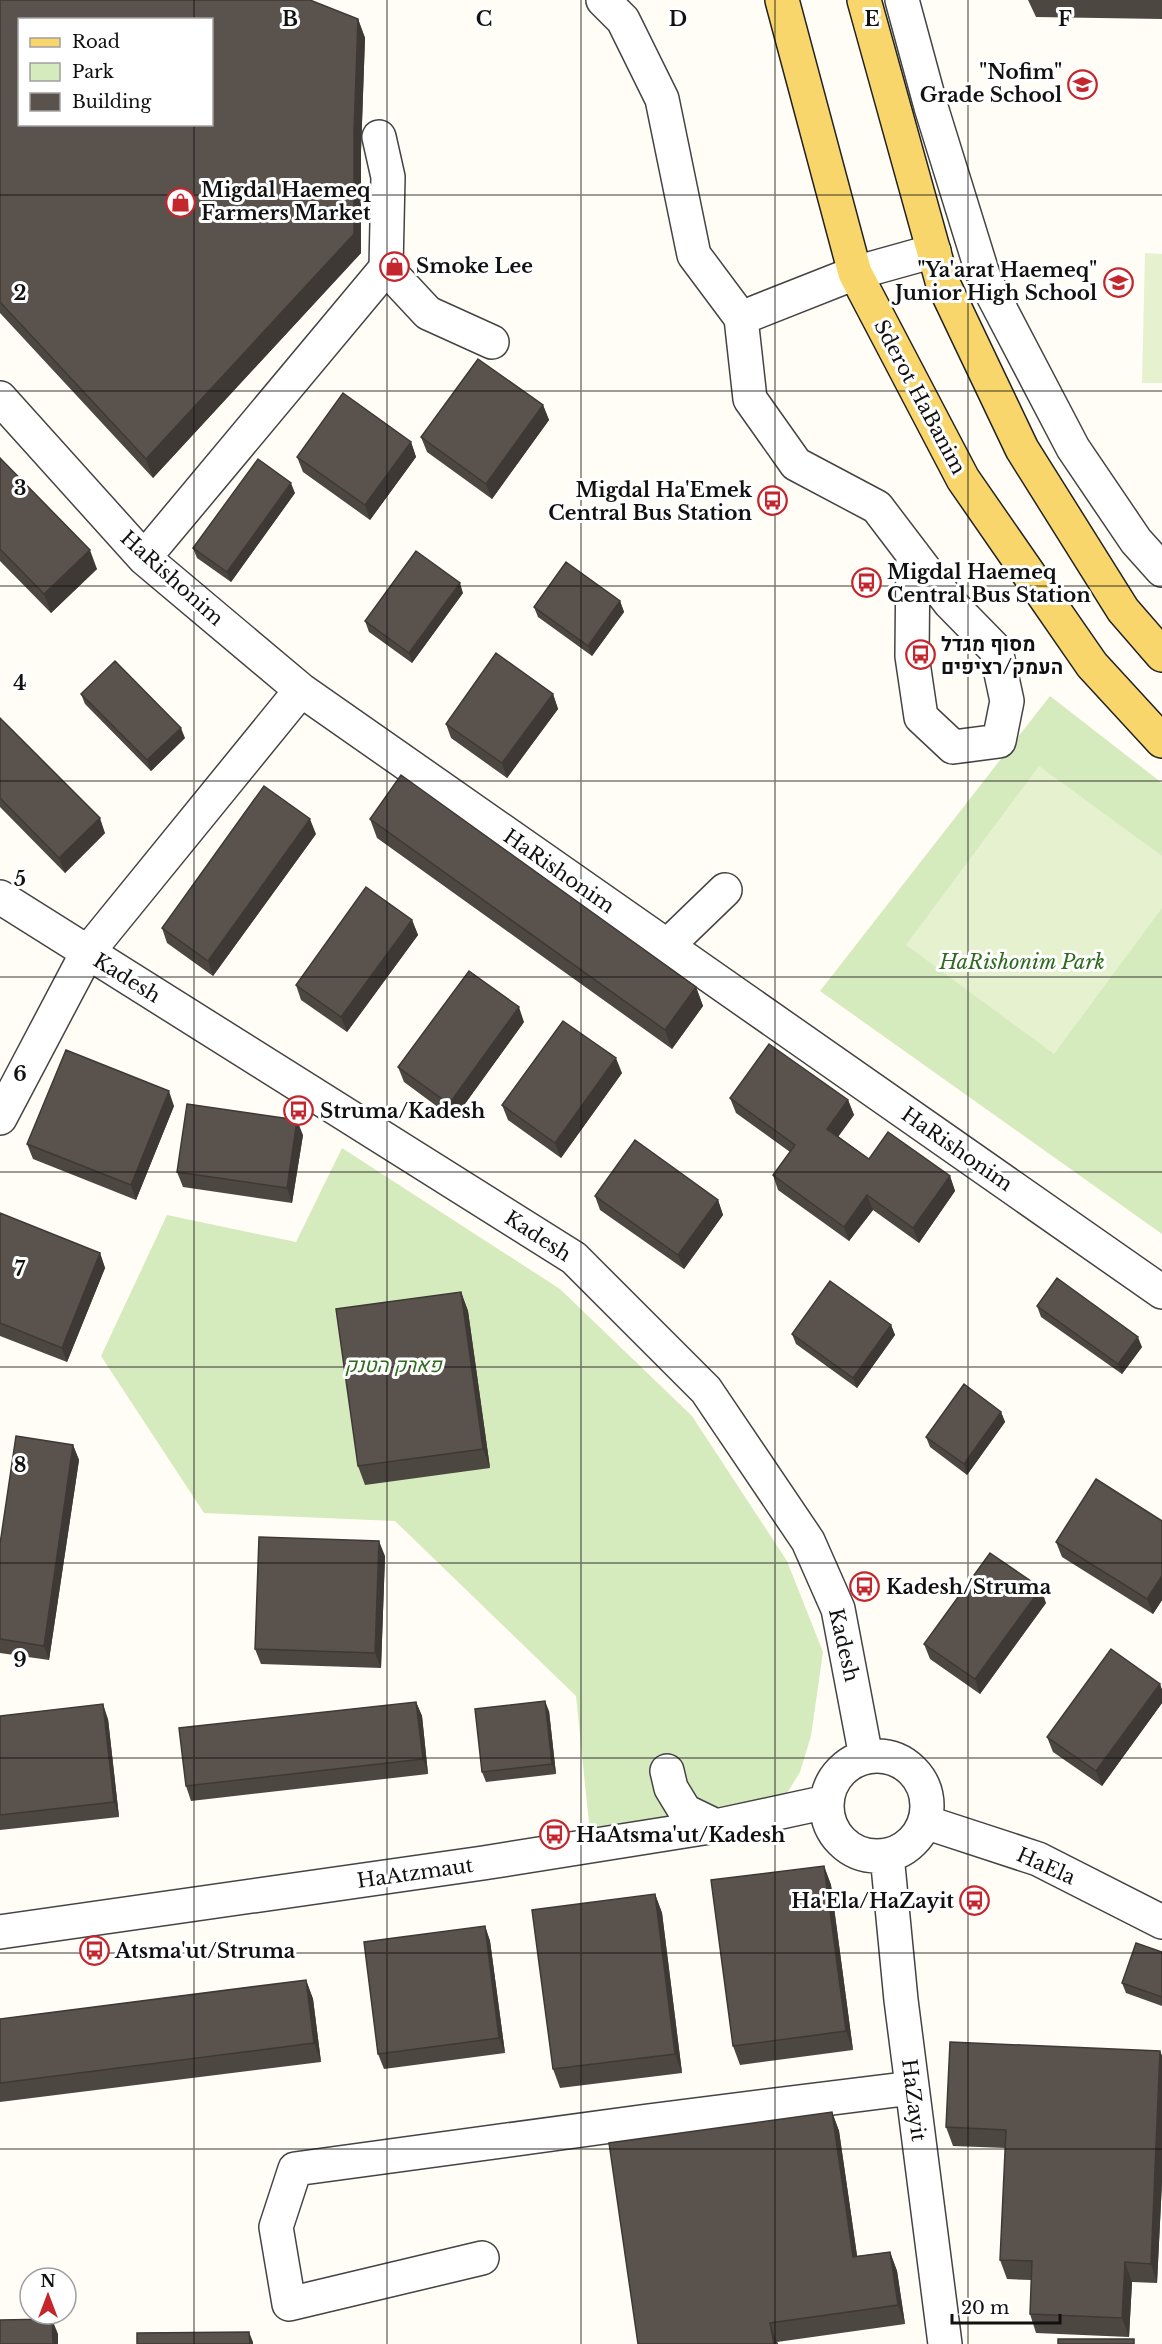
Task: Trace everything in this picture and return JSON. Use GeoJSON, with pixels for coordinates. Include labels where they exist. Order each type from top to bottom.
{"type":"FeatureCollection","features":[{"type":"Feature","properties":{"kind":"main road","name":"Sderot HaBanim"},"geometry":{"type":"LineString","coordinates":[[782,0],[855,273],[963,479],[1092,665],[1162,741]]}},
{"type":"Feature","properties":{"kind":"main road"},"geometry":{"type":"LineString","coordinates":[[864,0],[942,281],[1022,449],[1123,610],[1162,655]]}},
{"type":"Feature","properties":{"kind":"street"},"geometry":{"type":"LineString","coordinates":[[603,0],[623,20],[663,99],[694,255],[741,318],[750,399],[796,464],[877,507],[913,554],[950,603],[996,650],[1007,701],[999,741],[953,747],[921,717],[912,656],[913,554]]}},
{"type":"Feature","properties":{"kind":"street"},"geometry":{"type":"LineString","coordinates":[[902,0],[931,107],[984,278],[1073,448],[1136,541],[1162,570]]}},
{"type":"Feature","properties":{"kind":"street"},"geometry":{"type":"LineString","coordinates":[[144,558],[386,268],[388,177],[379,136]]}},
{"type":"Feature","properties":{"kind":"street"},"geometry":{"type":"LineString","coordinates":[[741,318],[855,273],[934,251]]}},
{"type":"Feature","properties":{"kind":"street"},"geometry":{"type":"LineString","coordinates":[[386,268],[428,313],[492,342]]}},
{"type":"Feature","properties":{"kind":"street","name":"HaRishonim"},"geometry":{"type":"LineString","coordinates":[[0,398],[144,558],[301,690],[1162,1292]]}},
{"type":"Feature","properties":{"kind":"street"},"geometry":{"type":"LineString","coordinates":[[0,1118],[87,953],[301,690]]}},
{"type":"Feature","properties":{"kind":"street"},"geometry":{"type":"LineString","coordinates":[[666,946],[726,890]]}},
{"type":"Feature","properties":{"kind":"street","name":"Kadesh"},"geometry":{"type":"LineString","coordinates":[[0,897],[574,1258],[706,1390],[808,1541],[841,1620],[866,1757]]}},
{"type":"Feature","properties":{"kind":"street"},"geometry":{"type":"LineString","coordinates":[[866,1757],[889,1758],[909,1767],[920,1779],[926,1792],[928,1807],[925,1822],[919,1834],[910,1844],[887,1855],[857,1852],[844,1844],[834,1832],[828,1818],[827,1802],[831,1787],[839,1773],[852,1763],[866,1757]]}},
{"type":"Feature","properties":{"kind":"street"},"geometry":{"type":"LineString","coordinates":[[666,1771],[671,1788],[685,1811],[716,1826]]}},
{"type":"Feature","properties":{"kind":"street","name":"HaAtzmaut"},"geometry":{"type":"LineString","coordinates":[[0,1932],[483,1863],[716,1826],[827,1802]]}},
{"type":"Feature","properties":{"kind":"street","name":"HaEla"},"geometry":{"type":"LineString","coordinates":[[925,1822],[1038,1859],[1162,1922]]}},
{"type":"Feature","properties":{"kind":"street","name":"HaZayit"},"geometry":{"type":"LineString","coordinates":[[887,1855],[912,2088],[945,2344]]}},
{"type":"Feature","properties":{"kind":"street"},"geometry":{"type":"LineString","coordinates":[[482,2258],[289,2304],[276,2227],[295,2169],[912,2088]]}},
{"type":"Feature","properties":{"kind":"green space"},"geometry":{"type":"Polygon","coordinates":[[[1145,253],[1162,254],[1162,383],[1142,383],[1145,253]]]}},
{"type":"Feature","properties":{"kind":"green space","name":"HaRishonim Park"},"geometry":{"type":"Polygon","coordinates":[[[1050,696],[1162,783],[1162,1234],[820,991],[1050,696]]]}},
{"type":"Feature","properties":{"kind":"green space"},"geometry":{"type":"Polygon","coordinates":[[[1039,766],[1162,856],[1162,908],[1054,1054],[906,945],[1039,766]]]}},
{"type":"Feature","properties":{"kind":"green space","name":"פארק הטנק"},"geometry":{"type":"Polygon","coordinates":[[[342,1148],[560,1289],[692,1416],[787,1561],[823,1652],[811,1736],[800,1772],[783,1800],[590,1833],[576,1696],[395,1521],[204,1513],[101,1356],[167,1215],[296,1242],[342,1148]]]}},
{"type":"Feature","properties":{"kind":"building","name":"Migdal Haemeq Farmers Market"},"geometry":{"type":"Polygon","coordinates":[[[0,0],[310,0],[358,19],[354,132],[354,234],[146,459],[0,302],[0,0]]]}},
{"type":"Feature","properties":{"kind":"building"},"geometry":{"type":"Polygon","coordinates":[[[478,359],[543,405],[486,484],[421,437],[478,359]]]}},
{"type":"Feature","properties":{"kind":"building"},"geometry":{"type":"Polygon","coordinates":[[[343,393],[411,442],[365,505],[297,457],[343,393]]]}},
{"type":"Feature","properties":{"kind":"building"},"geometry":{"type":"Polygon","coordinates":[[[0,458],[90,550],[44,594],[0,549],[0,458]]]}},
{"type":"Feature","properties":{"kind":"building"},"geometry":{"type":"Polygon","coordinates":[[[258,459],[291,483],[227,572],[193,548],[258,459]]]}},
{"type":"Feature","properties":{"kind":"building"},"geometry":{"type":"Polygon","coordinates":[[[416,551],[460,583],[409,653],[365,621],[416,551]]]}},
{"type":"Feature","properties":{"kind":"building"},"geometry":{"type":"Polygon","coordinates":[[[566,562],[620,601],[588,646],[534,607],[566,562]]]}},
{"type":"Feature","properties":{"kind":"building"},"geometry":{"type":"Polygon","coordinates":[[[496,653],[553,694],[502,763],[446,724],[496,653]]]}},
{"type":"Feature","properties":{"kind":"building"},"geometry":{"type":"Polygon","coordinates":[[[115,661],[181,728],[147,760],[81,694],[115,661]]]}},
{"type":"Feature","properties":{"kind":"building"},"geometry":{"type":"Polygon","coordinates":[[[0,718],[100,818],[59,858],[0,798],[0,718]]]}},
{"type":"Feature","properties":{"kind":"building"},"geometry":{"type":"Polygon","coordinates":[[[401,775],[696,987],[665,1030],[370,819],[401,775]]]}},
{"type":"Feature","properties":{"kind":"building"},"geometry":{"type":"Polygon","coordinates":[[[264,786],[310,819],[208,961],[162,928],[264,786]]]}},
{"type":"Feature","properties":{"kind":"building"},"geometry":{"type":"Polygon","coordinates":[[[366,887],[412,920],[341,1017],[296,985],[366,887]]]}},
{"type":"Feature","properties":{"kind":"building"},"geometry":{"type":"Polygon","coordinates":[[[469,971],[519,1007],[449,1104],[398,1067],[469,971]]]}},
{"type":"Feature","properties":{"kind":"building"},"geometry":{"type":"Polygon","coordinates":[[[563,1021],[616,1058],[555,1143],[502,1105],[563,1021]]]}},
{"type":"Feature","properties":{"kind":"building"},"geometry":{"type":"Polygon","coordinates":[[[769,1044],[848,1100],[827,1129],[869,1159],[888,1132],[950,1176],[913,1228],[867,1195],[844,1227],[773,1175],[795,1145],[730,1098],[769,1044]]]}},
{"type":"Feature","properties":{"kind":"building"},"geometry":{"type":"Polygon","coordinates":[[[66,1050],[169,1091],[131,1185],[27,1144],[66,1050]]]}},
{"type":"Feature","properties":{"kind":"building"},"geometry":{"type":"Polygon","coordinates":[[[187,1104],[297,1120],[287,1188],[177,1172],[187,1104]]]}},
{"type":"Feature","properties":{"kind":"building"},"geometry":{"type":"Polygon","coordinates":[[[635,1140],[718,1200],[678,1255],[595,1196],[635,1140]]]}},
{"type":"Feature","properties":{"kind":"building"},"geometry":{"type":"Polygon","coordinates":[[[0,1213],[100,1253],[62,1348],[0,1323],[0,1213]]]}},
{"type":"Feature","properties":{"kind":"building"},"geometry":{"type":"Polygon","coordinates":[[[1057,1278],[1138,1337],[1118,1364],[1037,1306],[1057,1278]]]}},
{"type":"Feature","properties":{"kind":"building"},"geometry":{"type":"Polygon","coordinates":[[[830,1281],[891,1325],[853,1378],[792,1334],[830,1281]]]}},
{"type":"Feature","properties":{"kind":"building"},"geometry":{"type":"Polygon","coordinates":[[[461,1292],[483,1449],[358,1466],[336,1309],[461,1292]]]}},
{"type":"Feature","properties":{"kind":"building"},"geometry":{"type":"Polygon","coordinates":[[[964,1384],[1001,1412],[964,1464],[926,1437],[964,1384]]]}},
{"type":"Feature","properties":{"kind":"building"},"geometry":{"type":"Polygon","coordinates":[[[16,1436],[73,1445],[44,1646],[0,1639],[0,1544],[16,1436]]]}},
{"type":"Feature","properties":{"kind":"building"},"geometry":{"type":"Polygon","coordinates":[[[1096,1479],[1162,1521],[1162,1576],[1147,1599],[1056,1542],[1096,1479]]]}},
{"type":"Feature","properties":{"kind":"building"},"geometry":{"type":"Polygon","coordinates":[[[259,1537],[379,1541],[375,1653],[255,1649],[259,1537]]]}},
{"type":"Feature","properties":{"kind":"building"},"geometry":{"type":"Polygon","coordinates":[[[990,1553],[1041,1588],[975,1679],[924,1644],[990,1553]]]}},
{"type":"Feature","properties":{"kind":"building"},"geometry":{"type":"Polygon","coordinates":[[[1111,1649],[1160,1684],[1096,1771],[1047,1737],[1111,1649]]]}},
{"type":"Feature","properties":{"kind":"building"},"geometry":{"type":"Polygon","coordinates":[[[545,1701],[552,1764],[482,1772],[475,1709],[545,1701]]]}},
{"type":"Feature","properties":{"kind":"building"},"geometry":{"type":"Polygon","coordinates":[[[416,1702],[423,1759],[186,1786],[179,1728],[416,1702]]]}},
{"type":"Feature","properties":{"kind":"building"},"geometry":{"type":"Polygon","coordinates":[[[103,1704],[114,1802],[0,1815],[0,1716],[103,1704]]]}},
{"type":"Feature","properties":{"kind":"building"},"geometry":{"type":"Polygon","coordinates":[[[824,1866],[846,2031],[733,2046],[711,1880],[824,1866]]]}},
{"type":"Feature","properties":{"kind":"building"},"geometry":{"type":"Polygon","coordinates":[[[655,1894],[675,2054],[553,2069],[532,1910],[655,1894]]]}},
{"type":"Feature","properties":{"kind":"building"},"geometry":{"type":"Polygon","coordinates":[[[485,1926],[499,2038],[378,2054],[364,1942],[485,1926]]]}},
{"type":"Feature","properties":{"kind":"building"},"geometry":{"type":"Polygon","coordinates":[[[1136,1943],[1162,1952],[1162,1997],[1122,1983],[1136,1943]]]}},
{"type":"Feature","properties":{"kind":"building"},"geometry":{"type":"Polygon","coordinates":[[[306,1980],[314,2043],[0,2083],[0,2019],[306,1980]]]}},
{"type":"Feature","properties":{"kind":"building"},"geometry":{"type":"Polygon","coordinates":[[[950,2042],[1160,2051],[1151,2264],[1125,2262],[1122,2318],[1030,2314],[1032,2261],[1000,2260],[1006,2130],[946,2127],[950,2042]]]}},
{"type":"Feature","properties":{"kind":"building"},"geometry":{"type":"Polygon","coordinates":[[[832,2112],[853,2257],[890,2252],[898,2305],[770,2323],[774,2344],[638,2344],[609,2143],[832,2112]]]}},
{"type":"Feature","properties":{"kind":"building"},"geometry":{"type":"Polygon","coordinates":[[[0,2320],[18,2320],[18,2326],[52,2326],[53,2344],[0,2344],[0,2320]]]}},
{"type":"Feature","properties":{"kind":"building"},"geometry":{"type":"Polygon","coordinates":[[[249,2332],[250,2344],[137,2344],[137,2333],[249,2332]]]}},
{"type":"Feature","properties":{"kind":"building"},"geometry":{"type":"Polygon","coordinates":[[[1058,2339],[1134,2339],[1134,2344],[1058,2344],[1058,2339]]]}},
{"type":"Feature","properties":{"kind":"place","name":"\"Nofim\" Grade School"},"geometry":{"type":"Point","coordinates":[1083,84]}},
{"type":"Feature","properties":{"kind":"place","name":"Migdal Haemeq Farmers Market"},"geometry":{"type":"Point","coordinates":[180,202]}},
{"type":"Feature","properties":{"kind":"place","name":"Smoke Lee"},"geometry":{"type":"Point","coordinates":[395,266]}},
{"type":"Feature","properties":{"kind":"place","name":"\"Ya'arat Haemeq\" Junior High School"},"geometry":{"type":"Point","coordinates":[1118,282]}},
{"type":"Feature","properties":{"kind":"place","name":"Migdal Ha'Emek Central Bus Station"},"geometry":{"type":"Point","coordinates":[773,501]}},
{"type":"Feature","properties":{"kind":"place","name":"Migdal Haemeq Central Bus Station"},"geometry":{"type":"Point","coordinates":[866,583]}},
{"type":"Feature","properties":{"kind":"place","name":"מסוף מגדל העמק/רציפים"},"geometry":{"type":"Point","coordinates":[920,655]}},
{"type":"Feature","properties":{"kind":"place","name":"Struma/Kadesh"},"geometry":{"type":"Point","coordinates":[299,1111]}},
{"type":"Feature","properties":{"kind":"place","name":"Kadesh/Struma"},"geometry":{"type":"Point","coordinates":[865,1587]}},
{"type":"Feature","properties":{"kind":"place","name":"HaAtsma'ut/Kadesh"},"geometry":{"type":"Point","coordinates":[555,1835]}},
{"type":"Feature","properties":{"kind":"place","name":"Ha'Ela/HaZayit"},"geometry":{"type":"Point","coordinates":[975,1901]}},
{"type":"Feature","properties":{"kind":"place","name":"Atsma'ut/Struma"},"geometry":{"type":"Point","coordinates":[94,1951]}}]}
